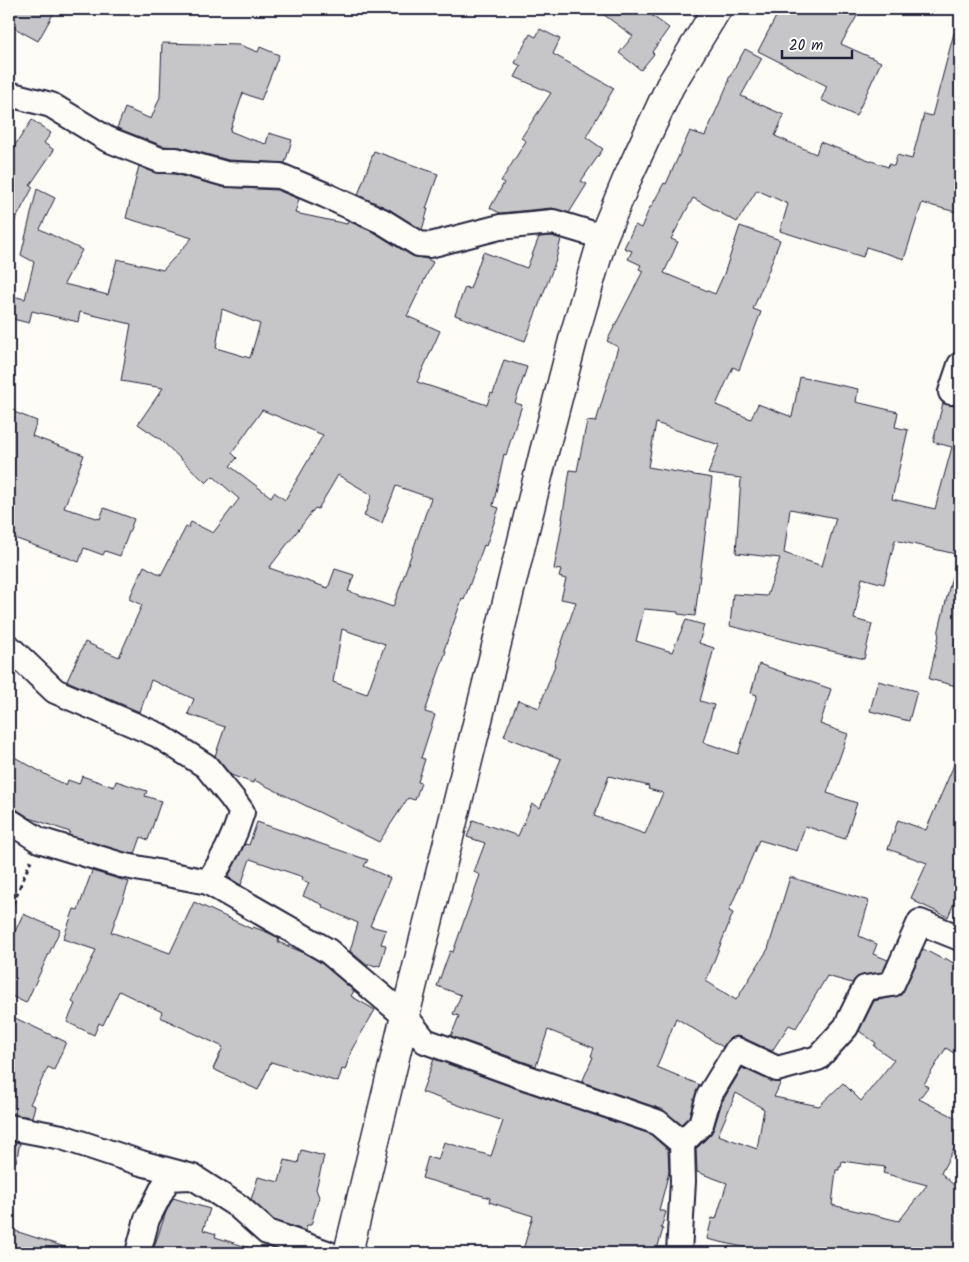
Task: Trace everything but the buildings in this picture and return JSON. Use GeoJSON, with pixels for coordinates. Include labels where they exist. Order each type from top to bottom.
{"type":"FeatureCollection","features":[{"type":"Feature","properties":{"kind":"main road"},"geometry":{"type":"LineString","coordinates":[[348,1253],[544,452],[574,336],[603,237],[670,86],[717,9]]}},
{"type":"Feature","properties":{"kind":"street"},"geometry":{"type":"LineString","coordinates":[[9,94],[52,105],[107,139],[160,160],[176,160],[226,174],[280,176],[382,221],[420,244],[430,245],[500,227],[553,222],[603,237]]}},
{"type":"Feature","properties":{"kind":"street"},"geometry":{"type":"LineString","coordinates":[[952,392],[960,365]]}},
{"type":"Feature","properties":{"kind":"street"},"geometry":{"type":"LineString","coordinates":[[10,648],[55,691],[158,735],[206,766],[242,812],[235,834],[223,860],[208,882]]}},
{"type":"Feature","properties":{"kind":"street"},"geometry":{"type":"LineString","coordinates":[[9,821],[40,840],[121,865],[208,882],[328,951],[405,1016],[425,1041],[657,1122],[682,1143]]}},
{"type":"Feature","properties":{"kind":"street"},"geometry":{"type":"LineString","coordinates":[[679,1253],[683,1181],[682,1143],[702,1124],[709,1096],[737,1050],[777,1069],[818,1058],[846,1027],[865,988],[892,984],[920,922],[960,938]]}},
{"type":"Feature","properties":{"kind":"street"},"geometry":{"type":"LineString","coordinates":[[9,1127],[62,1138],[141,1164],[193,1177],[238,1206],[267,1232],[327,1253]]}},
{"type":"Feature","properties":{"kind":"street"},"geometry":{"type":"LineString","coordinates":[[138,1253],[147,1219],[168,1178],[193,1177]]}},
{"type":"Feature","properties":{"kind":"path"},"geometry":{"type":"LineString","coordinates":[[9,913],[40,840]]}}]}
